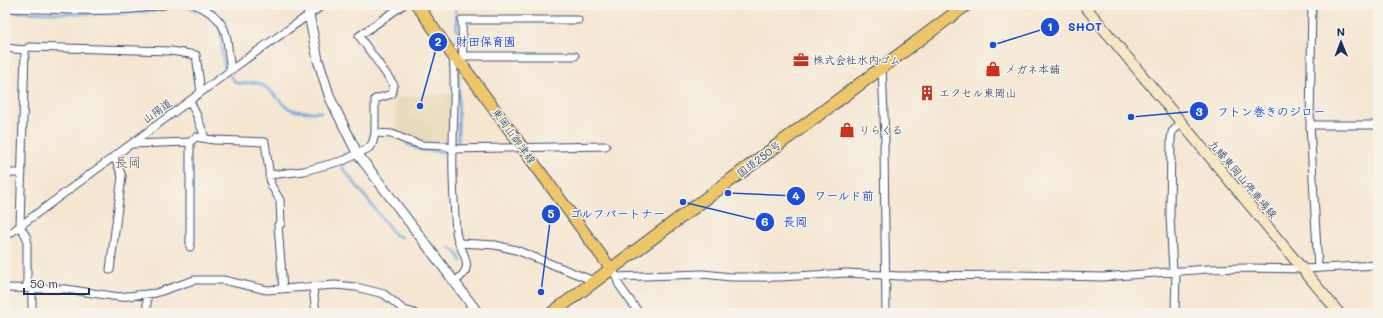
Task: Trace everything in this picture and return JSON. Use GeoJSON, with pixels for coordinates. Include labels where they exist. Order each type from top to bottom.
{"type":"FeatureCollection","features":[{"type":"Feature","properties":{"kind":"highway","name":"国道250号"},"geometry":{"type":"LineString","coordinates":[[552,313],[594,281],[613,273],[882,67],[966,5]]}},
{"type":"Feature","properties":{"kind":"main road","name":"東岡山御津線"},"geometry":{"type":"LineString","coordinates":[[417,5],[460,59],[613,273]]}},
{"type":"Feature","properties":{"kind":"main road","name":"九蟠東岡山停車場線"},"geometry":{"type":"LineString","coordinates":[[1084,5],[1339,313]]}},
{"type":"Feature","properties":{"kind":"street"},"geometry":{"type":"LineString","coordinates":[[5,8],[107,11],[139,9],[164,5]]}},
{"type":"Feature","properties":{"kind":"street"},"geometry":{"type":"LineString","coordinates":[[196,5],[210,11],[220,20],[225,30],[231,70]]}},
{"type":"Feature","properties":{"kind":"street"},"geometry":{"type":"LineString","coordinates":[[307,5],[318,60],[330,98],[357,153],[476,310],[464,313]]}},
{"type":"Feature","properties":{"kind":"street","name":"山陽道"},"geometry":{"type":"LineString","coordinates":[[5,237],[231,70],[323,5]]}},
{"type":"Feature","properties":{"kind":"street"},"geometry":{"type":"LineString","coordinates":[[269,174],[304,171],[341,161],[369,148],[373,142],[375,98],[392,94],[394,85],[359,36],[404,5]]}},
{"type":"Feature","properties":{"kind":"street"},"geometry":{"type":"LineString","coordinates":[[1312,5],[1310,125],[1318,268]]}},
{"type":"Feature","properties":{"kind":"street"},"geometry":{"type":"LineString","coordinates":[[454,282],[462,277],[467,270],[466,260],[456,233],[452,149],[455,74],[460,59],[462,20],[578,20]]}},
{"type":"Feature","properties":{"kind":"street"},"geometry":{"type":"LineString","coordinates":[[5,48],[25,50],[29,47],[171,51],[196,55],[202,92]]}},
{"type":"Feature","properties":{"kind":"street"},"geometry":{"type":"LineString","coordinates":[[25,50],[20,226],[27,238],[32,313]]}},
{"type":"Feature","properties":{"kind":"street"},"geometry":{"type":"LineString","coordinates":[[460,59],[575,56]]}},
{"type":"Feature","properties":{"kind":"street"},"geometry":{"type":"LineString","coordinates":[[882,67],[886,140],[884,146],[886,313]]}},
{"type":"Feature","properties":{"kind":"street"},"geometry":{"type":"LineString","coordinates":[[190,101],[197,116],[204,138]]}},
{"type":"Feature","properties":{"kind":"street"},"geometry":{"type":"LineString","coordinates":[[1175,313],[1170,216],[1171,139],[1172,132],[1181,123]]}},
{"type":"Feature","properties":{"kind":"street"},"geometry":{"type":"LineString","coordinates":[[1310,125],[1378,125]]}},
{"type":"Feature","properties":{"kind":"street"},"geometry":{"type":"LineString","coordinates":[[374,133],[392,134],[422,145],[444,146],[452,149],[606,146]]}},
{"type":"Feature","properties":{"kind":"street"},"geometry":{"type":"LineString","coordinates":[[132,144],[190,142],[196,137],[214,140],[265,142],[270,185],[280,200],[281,224],[278,225],[284,289]]}},
{"type":"Feature","properties":{"kind":"street"},"geometry":{"type":"LineString","coordinates":[[190,142],[190,247]]}},
{"type":"Feature","properties":{"kind":"street"},"geometry":{"type":"LineString","coordinates":[[110,270],[122,176],[114,156]]}},
{"type":"Feature","properties":{"kind":"street"},"geometry":{"type":"LineString","coordinates":[[5,173],[22,173]]}},
{"type":"Feature","properties":{"kind":"street"},"geometry":{"type":"LineString","coordinates":[[459,243],[495,245],[516,250],[594,281]]}},
{"type":"Feature","properties":{"kind":"street"},"geometry":{"type":"LineString","coordinates":[[639,313],[613,273],[703,274],[731,277],[780,277],[847,273],[886,275],[1103,277],[1174,271],[1248,268],[1303,269],[1378,265]]}},
{"type":"Feature","properties":{"kind":"street"},"geometry":{"type":"LineString","coordinates":[[5,288],[66,289],[119,297],[156,293],[194,280],[223,280],[267,290],[335,286],[356,287],[384,294],[404,310],[414,313]]}},
{"type":"Feature","properties":{"kind":"street"},"geometry":{"type":"LineString","coordinates":[[313,288],[316,313]]}},
{"type":"Feature","properties":{"kind":"street"},"geometry":{"type":"LineString","coordinates":[[147,294],[147,313]]}},
{"type":"Feature","properties":{"kind":"shaded area"},"geometry":{"type":"Polygon","coordinates":[[[452,93],[449,145],[426,144],[396,134],[395,98],[452,93]]]}},
{"type":"Feature","properties":{"kind":"waterway"},"geometry":{"type":"LineString","coordinates":[[455,5],[459,52]]}},
{"type":"Feature","properties":{"kind":"waterway"},"geometry":{"type":"LineString","coordinates":[[5,12],[124,14],[180,7],[190,8],[204,13],[215,21],[220,30],[225,70]]}},
{"type":"Feature","properties":{"kind":"waterway"},"geometry":{"type":"LineString","coordinates":[[458,146],[459,68]]}},
{"type":"Feature","properties":{"kind":"waterway"},"geometry":{"type":"LineString","coordinates":[[230,76],[240,84],[253,82],[263,85],[290,109],[301,112],[321,112]]}},
{"type":"Feature","properties":{"kind":"waterway"},"geometry":{"type":"LineString","coordinates":[[407,144],[421,150],[447,152]]}},
{"type":"Feature","properties":{"kind":"waterway"},"geometry":{"type":"LineString","coordinates":[[344,153],[342,167],[395,235],[402,237]]}},
{"type":"Feature","properties":{"kind":"waterway"},"geometry":{"type":"LineString","coordinates":[[450,248],[457,253],[461,261]]}},
{"type":"Feature","properties":{"kind":"place","name":"SHOT"},"geometry":{"type":"Point","coordinates":[993,45]}},
{"type":"Feature","properties":{"kind":"place","name":"株式会社水内ゴム"},"geometry":{"type":"Point","coordinates":[801,60]}},
{"type":"Feature","properties":{"kind":"place","name":"メガネ本舗"},"geometry":{"type":"Point","coordinates":[993,69]}},
{"type":"Feature","properties":{"kind":"place","name":"エクセル東岡山"},"geometry":{"type":"Point","coordinates":[927,93]}},
{"type":"Feature","properties":{"kind":"place","name":"財田保育園"},"geometry":{"type":"Point","coordinates":[420,106]}},
{"type":"Feature","properties":{"kind":"place","name":"フトン巻きのジロー"},"geometry":{"type":"Point","coordinates":[1131,117]}},
{"type":"Feature","properties":{"kind":"place","name":"りらくる"},"geometry":{"type":"Point","coordinates":[847,130]}},
{"type":"Feature","properties":{"kind":"place","name":"ワールド前"},"geometry":{"type":"Point","coordinates":[728,193]}},
{"type":"Feature","properties":{"kind":"place","name":"長岡"},"geometry":{"type":"Point","coordinates":[683,202]}},
{"type":"Feature","properties":{"kind":"place","name":"ゴルフパートナー"},"geometry":{"type":"Point","coordinates":[541,292]}},
{"type":"Feature","properties":{"kind":"district","name":"長岡"},"geometry":{"type":"Point","coordinates":[128,162]}}]}
